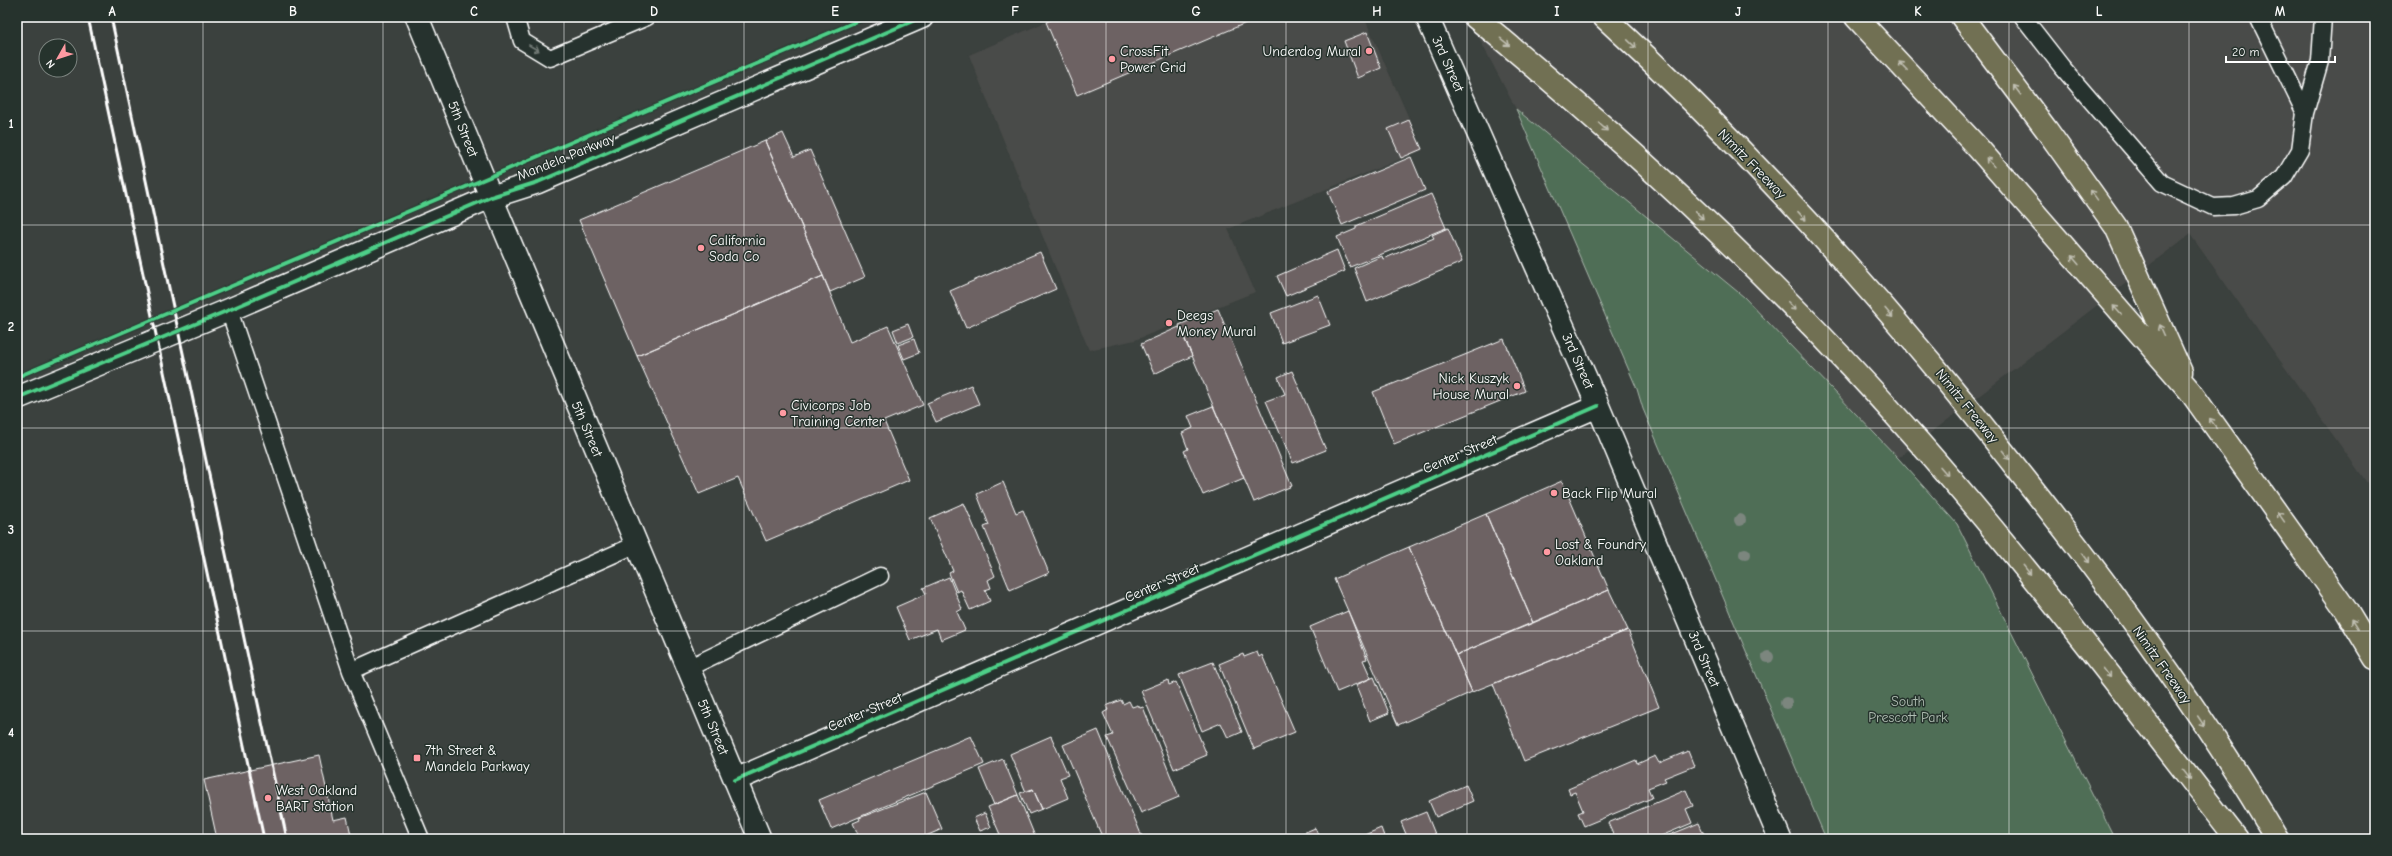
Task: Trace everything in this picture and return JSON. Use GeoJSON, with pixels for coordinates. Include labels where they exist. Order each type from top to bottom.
{"type":"FeatureCollection","features":[{"type":"Feature","properties":{"kind":"highway"},"geometry":{"type":"LineString","coordinates":[[1475,17],[1568,95],[1728,242],[1828,343],[1918,441],[2048,596],[2237,839]]}},
{"type":"Feature","properties":{"kind":"highway","name":"Nimitz Freeway"},"geometry":{"type":"LineString","coordinates":[[1604,17],[1712,122],[1789,202],[1885,308],[1965,403],[2043,502],[2137,628],[2222,753],[2277,839]]}},
{"type":"Feature","properties":{"kind":"highway"},"geometry":{"type":"LineString","coordinates":[[1856,17],[1979,149],[2190,391],[2346,610],[2375,658]]}},
{"type":"Feature","properties":{"kind":"highway"},"geometry":{"type":"LineString","coordinates":[[1962,17],[2116,227],[2190,391]]}},
{"type":"Feature","properties":{"kind":"street","name":"5th Street"},"geometry":{"type":"LineString","coordinates":[[417,17],[636,545],[760,839]]}},
{"type":"Feature","properties":{"kind":"street","name":"Mandela Parkway"},"geometry":{"type":"LineString","coordinates":[[17,398],[229,310],[491,197],[538,182],[922,17]]}},
{"type":"Feature","properties":{"kind":"street","name":"3rd Street"},"geometry":{"type":"LineString","coordinates":[[1427,17],[1598,406],[1780,839]]}},
{"type":"Feature","properties":{"kind":"street","name":"Center Street"},"geometry":{"type":"LineString","coordinates":[[735,780],[1598,406]]}},
{"type":"Feature","properties":{"kind":"lane"},"geometry":{"type":"LineString","coordinates":[[515,17],[522,41],[550,58],[647,17]]}},
{"type":"Feature","properties":{"kind":"lane"},"geometry":{"type":"LineString","coordinates":[[2024,17],[2062,67],[2162,183],[2213,207],[2234,206],[2258,199],[2284,177],[2300,150],[2305,113],[2320,61],[2323,17]]}},
{"type":"Feature","properties":{"kind":"lane"},"geometry":{"type":"LineString","coordinates":[[2258,17],[2305,113]]}},
{"type":"Feature","properties":{"kind":"lane"},"geometry":{"type":"LineString","coordinates":[[229,310],[351,670],[421,839]]}},
{"type":"Feature","properties":{"kind":"lane"},"geometry":{"type":"LineString","coordinates":[[351,670],[636,545]]}},
{"type":"Feature","properties":{"kind":"lane"},"geometry":{"type":"LineString","coordinates":[[688,668],[880,576]]}},
{"type":"Feature","properties":{"kind":"shaded area"},"geometry":{"type":"Polygon","coordinates":[[[1260,17],[1364,17],[1423,150],[1228,229],[1255,292],[1135,340],[1089,350],[969,55],[1046,22],[1077,95],[1260,17]]]}},
{"type":"Feature","properties":{"kind":"shaded area"},"geometry":{"type":"Polygon","coordinates":[[[1468,17],[2375,17],[2375,494],[2190,234],[1898,458],[1744,297],[1516,109],[1468,17]]]}},
{"type":"Feature","properties":{"kind":"green space","name":"South Prescott Park"},"geometry":{"type":"Polygon","coordinates":[[[1516,109],[1744,297],[1898,458],[1957,524],[2115,839],[1826,839],[1643,409],[1637,389],[1516,109]]]}},
{"type":"Feature","properties":{"kind":"building","name":"CrossFit Power Grid"},"geometry":{"type":"Polygon","coordinates":[[[1058,17],[1260,17],[1077,95],[1046,22],[1058,17]]]}},
{"type":"Feature","properties":{"kind":"building"},"geometry":{"type":"Polygon","coordinates":[[[1367,32],[1381,68],[1358,78],[1344,41],[1367,32]]]}},
{"type":"Feature","properties":{"kind":"building"},"geometry":{"type":"Polygon","coordinates":[[[1409,120],[1422,149],[1401,158],[1388,129],[1409,120]]]}},
{"type":"Feature","properties":{"kind":"building"},"geometry":{"type":"Polygon","coordinates":[[[783,133],[794,157],[810,150],[865,277],[830,292],[765,141],[783,133]]]}},
{"type":"Feature","properties":{"kind":"building","name":"California Soda Co"},"geometry":{"type":"Polygon","coordinates":[[[765,141],[823,276],[637,356],[579,220],[765,141]]]}},
{"type":"Feature","properties":{"kind":"building"},"geometry":{"type":"Polygon","coordinates":[[[1411,157],[1425,190],[1342,225],[1328,192],[1411,157]]]}},
{"type":"Feature","properties":{"kind":"building"},"geometry":{"type":"Polygon","coordinates":[[[1431,194],[1446,228],[1350,267],[1337,237],[1356,229],[1356,226],[1431,194]]]}},
{"type":"Feature","properties":{"kind":"building"},"geometry":{"type":"Polygon","coordinates":[[[1448,228],[1462,262],[1367,302],[1354,268],[1382,256],[1383,259],[1434,238],[1432,235],[1448,228]]]}},
{"type":"Feature","properties":{"kind":"building"},"geometry":{"type":"Polygon","coordinates":[[[1337,250],[1345,271],[1286,296],[1277,276],[1337,250]]]}},
{"type":"Feature","properties":{"kind":"building"},"geometry":{"type":"Polygon","coordinates":[[[1040,252],[1056,289],[966,328],[950,291],[1040,252]]]}},
{"type":"Feature","properties":{"kind":"building","name":"Civicorps Job Training Center"},"geometry":{"type":"Polygon","coordinates":[[[823,276],[850,342],[888,326],[923,405],[884,421],[909,480],[766,541],[738,478],[699,494],[637,356],[823,276]]]}},
{"type":"Feature","properties":{"kind":"building"},"geometry":{"type":"Polygon","coordinates":[[[1318,295],[1330,325],[1282,343],[1271,313],[1318,295]]]}},
{"type":"Feature","properties":{"kind":"building"},"geometry":{"type":"Polygon","coordinates":[[[1218,309],[1292,486],[1254,502],[1179,325],[1218,309]]]}},
{"type":"Feature","properties":{"kind":"building"},"geometry":{"type":"Polygon","coordinates":[[[908,324],[913,337],[898,343],[893,330],[908,324]]]}},
{"type":"Feature","properties":{"kind":"building"},"geometry":{"type":"Polygon","coordinates":[[[1179,327],[1192,356],[1154,374],[1141,344],[1179,327]]]}},
{"type":"Feature","properties":{"kind":"building"},"geometry":{"type":"Polygon","coordinates":[[[914,339],[919,353],[904,359],[898,345],[914,339]]]}},
{"type":"Feature","properties":{"kind":"building"},"geometry":{"type":"Polygon","coordinates":[[[1504,339],[1525,391],[1394,444],[1373,392],[1504,339]]]}},
{"type":"Feature","properties":{"kind":"building"},"geometry":{"type":"Polygon","coordinates":[[[1292,371],[1326,450],[1293,463],[1266,401],[1285,394],[1278,377],[1292,371]]]}},
{"type":"Feature","properties":{"kind":"building"},"geometry":{"type":"Polygon","coordinates":[[[971,385],[979,404],[936,422],[927,403],[971,385]]]}},
{"type":"Feature","properties":{"kind":"building"},"geometry":{"type":"Polygon","coordinates":[[[1213,406],[1244,478],[1203,495],[1184,451],[1188,449],[1182,433],[1193,428],[1188,416],[1213,406]]]}},
{"type":"Feature","properties":{"kind":"building","name":"Lost & Foundry Oakland"},"geometry":{"type":"Polygon","coordinates":[[[1562,481],[1609,590],[1533,623],[1486,514],[1562,481]]]}},
{"type":"Feature","properties":{"kind":"building"},"geometry":{"type":"Polygon","coordinates":[[[1003,482],[1016,513],[1023,510],[1049,573],[1010,590],[984,527],[989,525],[977,494],[1003,482]]]}},
{"type":"Feature","properties":{"kind":"building"},"geometry":{"type":"Polygon","coordinates":[[[964,503],[995,576],[988,580],[991,588],[985,590],[990,601],[970,610],[961,590],[957,592],[949,573],[953,571],[930,518],[964,503]]]}},
{"type":"Feature","properties":{"kind":"building"},"geometry":{"type":"Polygon","coordinates":[[[1486,514],[1533,623],[1456,655],[1409,547],[1486,514]]]}},
{"type":"Feature","properties":{"kind":"building"},"geometry":{"type":"Polygon","coordinates":[[[1409,547],[1472,692],[1398,725],[1334,579],[1409,547]]]}},
{"type":"Feature","properties":{"kind":"building"},"geometry":{"type":"Polygon","coordinates":[[[949,577],[962,609],[957,612],[965,630],[941,640],[937,629],[910,640],[896,607],[926,594],[923,588],[949,577]]]}},
{"type":"Feature","properties":{"kind":"building"},"geometry":{"type":"Polygon","coordinates":[[[1609,590],[1628,630],[1472,692],[1456,655],[1609,590]]]}},
{"type":"Feature","properties":{"kind":"building"},"geometry":{"type":"Polygon","coordinates":[[[1348,611],[1367,659],[1363,660],[1371,678],[1337,692],[1310,627],[1348,611]]]}},
{"type":"Feature","properties":{"kind":"building"},"geometry":{"type":"Polygon","coordinates":[[[1628,630],[1659,707],[1524,761],[1493,684],[1628,630]]]}},
{"type":"Feature","properties":{"kind":"building"},"geometry":{"type":"Polygon","coordinates":[[[1257,652],[1259,657],[1262,655],[1295,732],[1254,749],[1219,664],[1243,654],[1244,657],[1257,652]]]}},
{"type":"Feature","properties":{"kind":"building"},"geometry":{"type":"Polygon","coordinates":[[[1213,662],[1242,732],[1228,738],[1221,723],[1202,731],[1179,675],[1213,662]]]}},
{"type":"Feature","properties":{"kind":"building"},"geometry":{"type":"Polygon","coordinates":[[[1374,677],[1389,713],[1370,721],[1356,685],[1374,677]]]}},
{"type":"Feature","properties":{"kind":"building"},"geometry":{"type":"Polygon","coordinates":[[[1168,680],[1169,685],[1176,682],[1207,755],[1174,769],[1141,691],[1168,680]]]}},
{"type":"Feature","properties":{"kind":"building"},"geometry":{"type":"Polygon","coordinates":[[[1121,700],[1123,704],[1129,701],[1132,707],[1138,705],[1140,708],[1143,707],[1179,797],[1141,813],[1107,737],[1113,735],[1103,713],[1108,710],[1106,706],[1121,700]]]}},
{"type":"Feature","properties":{"kind":"building"},"geometry":{"type":"Polygon","coordinates":[[[1098,730],[1143,839],[1103,839],[1063,745],[1098,730]]]}},
{"type":"Feature","properties":{"kind":"building"},"geometry":{"type":"Polygon","coordinates":[[[971,736],[984,764],[831,829],[819,800],[971,736]]]}},
{"type":"Feature","properties":{"kind":"building"},"geometry":{"type":"Polygon","coordinates":[[[1051,736],[1068,775],[1060,778],[1068,798],[1042,809],[1033,789],[1026,792],[1010,754],[1051,736]]]}},
{"type":"Feature","properties":{"kind":"building"},"geometry":{"type":"Polygon","coordinates":[[[1688,751],[1694,766],[1664,778],[1666,781],[1648,788],[1652,798],[1584,826],[1578,813],[1583,811],[1575,792],[1570,794],[1568,789],[1636,760],[1637,764],[1655,756],[1659,763],[1688,751]]]}},
{"type":"Feature","properties":{"kind":"building","name":"West Oakland BART Station"},"geometry":{"type":"Polygon","coordinates":[[[319,755],[333,820],[347,817],[352,839],[217,839],[204,780],[319,755]]]}},
{"type":"Feature","properties":{"kind":"building"},"geometry":{"type":"Polygon","coordinates":[[[1003,759],[1018,795],[994,805],[979,769],[1003,759]]]}},
{"type":"Feature","properties":{"kind":"building"},"geometry":{"type":"Polygon","coordinates":[[[1466,785],[1473,801],[1436,817],[1429,801],[1466,785]]]}},
{"type":"Feature","properties":{"kind":"building"},"geometry":{"type":"Polygon","coordinates":[[[1033,789],[1042,809],[1029,814],[1020,793],[1033,789]]]}},
{"type":"Feature","properties":{"kind":"building"},"geometry":{"type":"Polygon","coordinates":[[[1686,790],[1693,806],[1686,809],[1692,823],[1654,839],[1615,839],[1608,823],[1686,790]]]}},
{"type":"Feature","properties":{"kind":"building"},"geometry":{"type":"Polygon","coordinates":[[[926,792],[942,829],[919,839],[860,839],[853,823],[860,820],[859,818],[926,792]]]}},
{"type":"Feature","properties":{"kind":"building"},"geometry":{"type":"Polygon","coordinates":[[[1018,795],[1036,839],[1002,839],[988,807],[1018,795]]]}},
{"type":"Feature","properties":{"kind":"building"},"geometry":{"type":"Polygon","coordinates":[[[1426,812],[1437,839],[1408,839],[1401,822],[1426,812]]]}},
{"type":"Feature","properties":{"kind":"building"},"geometry":{"type":"Polygon","coordinates":[[[985,813],[991,827],[980,831],[974,818],[985,813]]]}},
{"type":"Feature","properties":{"kind":"building"},"geometry":{"type":"Polygon","coordinates":[[[1699,823],[1706,839],[1660,839],[1699,823]]]}},
{"type":"Feature","properties":{"kind":"building"},"geometry":{"type":"Polygon","coordinates":[[[1315,828],[1320,839],[1294,839],[1294,837],[1315,828]]]}},
{"type":"Feature","properties":{"kind":"building"},"geometry":{"type":"Polygon","coordinates":[[[1381,828],[1385,839],[1355,839],[1381,828]]]}},
{"type":"Feature","properties":{"kind":"railway"},"geometry":{"type":"LineString","coordinates":[[88,17],[264,839]]}},
{"type":"Feature","properties":{"kind":"railway"},"geometry":{"type":"LineString","coordinates":[[111,17],[287,839]]}},
{"type":"Feature","properties":{"kind":"cycle path"},"geometry":{"type":"LineString","coordinates":[[17,377],[867,17]]}},
{"type":"Feature","properties":{"kind":"cycle path"},"geometry":{"type":"LineString","coordinates":[[17,398],[229,310],[491,197],[538,182],[922,17]]}},
{"type":"Feature","properties":{"kind":"cycle path"},"geometry":{"type":"LineString","coordinates":[[735,780],[1598,406]]}},
{"type":"Feature","properties":{"kind":"place","name":"Underdog Mural"},"geometry":{"type":"Point","coordinates":[1369,51]}},
{"type":"Feature","properties":{"kind":"place","name":"CrossFit Power Grid"},"geometry":{"type":"Point","coordinates":[1112,59]}},
{"type":"Feature","properties":{"kind":"place","name":"California Soda Co"},"geometry":{"type":"Point","coordinates":[701,248]}},
{"type":"Feature","properties":{"kind":"place","name":"Deegs Money Mural"},"geometry":{"type":"Point","coordinates":[1169,323]}},
{"type":"Feature","properties":{"kind":"place","name":"Nick Kuszyk House Mural"},"geometry":{"type":"Point","coordinates":[1517,386]}},
{"type":"Feature","properties":{"kind":"place","name":"Civicorps Job Training Center"},"geometry":{"type":"Point","coordinates":[783,413]}},
{"type":"Feature","properties":{"kind":"place","name":"Back Flip Mural"},"geometry":{"type":"Point","coordinates":[1554,493]}},
{"type":"Feature","properties":{"kind":"place","name":"Lost & Foundry Oakland"},"geometry":{"type":"Point","coordinates":[1547,552]}},
{"type":"Feature","properties":{"kind":"place","name":"7th Street & Mandela Parkway"},"geometry":{"type":"Point","coordinates":[417,758]}},
{"type":"Feature","properties":{"kind":"place","name":"West Oakland BART Station"},"geometry":{"type":"Point","coordinates":[268,798]}}]}
